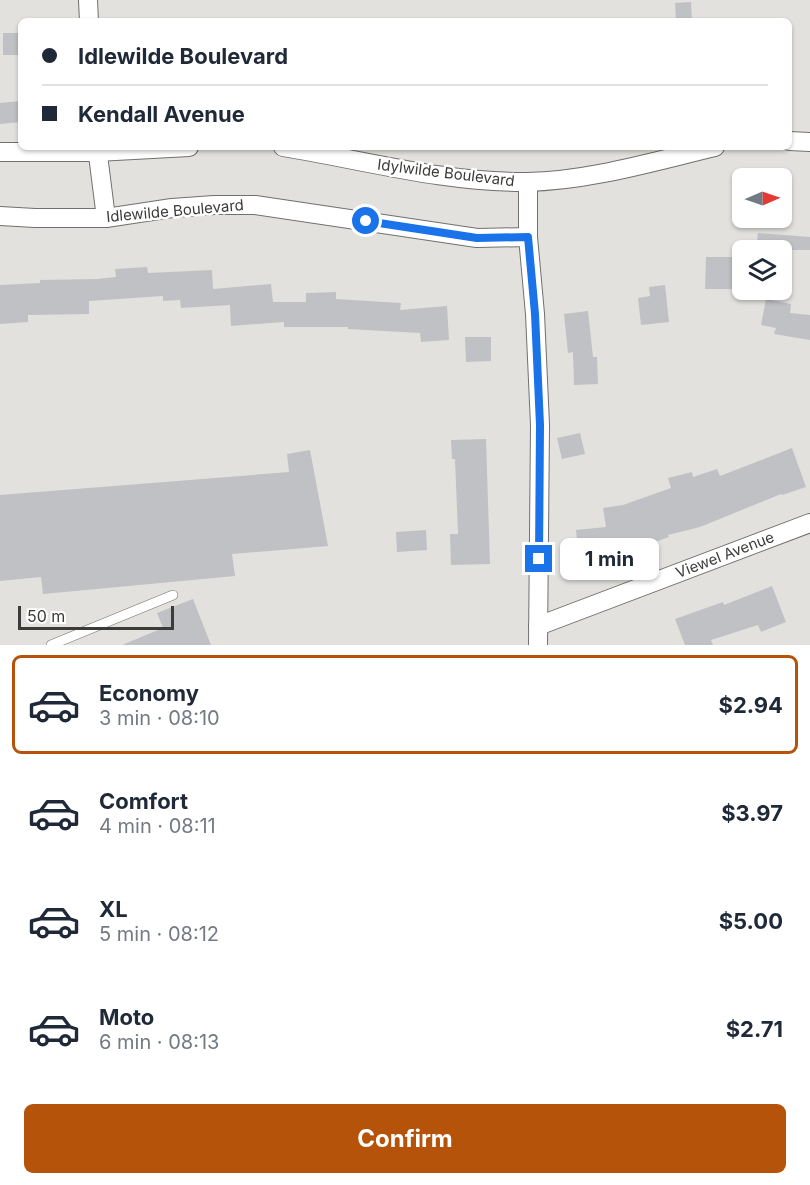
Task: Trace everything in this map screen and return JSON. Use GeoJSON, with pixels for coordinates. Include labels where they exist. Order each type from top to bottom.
{"type":"FeatureCollection","features":[{"type":"Feature","properties":{"kind":"street"},"geometry":{"type":"LineString","coordinates":[[87,0],[89,18]]}},
{"type":"Feature","properties":{"kind":"street"},"geometry":{"type":"LineString","coordinates":[[792,141],[810,142]]}},
{"type":"Feature","properties":{"kind":"street"},"geometry":{"type":"LineString","coordinates":[[0,152],[97,150],[106,218]]}},
{"type":"Feature","properties":{"kind":"street","name":"Idylwilde Boulevard"},"geometry":{"type":"LineString","coordinates":[[298,150],[360,162],[487,181],[528,182],[617,170],[702,150]]}},
{"type":"Feature","properties":{"kind":"street"},"geometry":{"type":"LineString","coordinates":[[528,182],[528,237],[535,314],[540,425],[538,645]]}},
{"type":"Feature","properties":{"kind":"street","name":"Idlewilde Boulevard"},"geometry":{"type":"LineString","coordinates":[[0,216],[106,218],[172,208],[255,205],[477,238],[528,237]]}},
{"type":"Feature","properties":{"kind":"street","name":"Viewel Avenue"},"geometry":{"type":"LineString","coordinates":[[538,626],[810,523]]}},
{"type":"Feature","properties":{"kind":"lane"},"geometry":{"type":"LineString","coordinates":[[51,645],[173,595]]}},
{"type":"Feature","properties":{"kind":"building"},"geometry":{"type":"Polygon","coordinates":[[[691,2],[692,18],[676,18],[675,3],[691,2]]]}},
{"type":"Feature","properties":{"kind":"building"},"geometry":{"type":"Polygon","coordinates":[[[3,33],[18,33],[18,55],[3,55],[3,33]]]}},
{"type":"Feature","properties":{"kind":"building"},"geometry":{"type":"Polygon","coordinates":[[[18,101],[18,122],[0,124],[0,103],[18,101]]]}},
{"type":"Feature","properties":{"kind":"building"},"geometry":{"type":"Polygon","coordinates":[[[758,233],[810,237],[810,250],[792,250],[792,240],[757,240],[758,233]]]}},
{"type":"Feature","properties":{"kind":"building"},"geometry":{"type":"Polygon","coordinates":[[[706,257],[732,257],[732,289],[705,289],[706,257]]]}},
{"type":"Feature","properties":{"kind":"building"},"geometry":{"type":"Polygon","coordinates":[[[147,267],[148,273],[212,270],[213,289],[271,284],[273,302],[306,302],[306,293],[336,292],[336,299],[401,303],[400,310],[447,306],[449,340],[421,342],[420,333],[348,329],[348,327],[284,327],[284,322],[231,326],[230,305],[181,308],[180,300],[163,301],[163,296],[89,301],[89,314],[28,315],[28,322],[0,324],[0,285],[40,283],[40,280],[116,277],[115,269],[147,267]]]}},
{"type":"Feature","properties":{"kind":"building"},"geometry":{"type":"Polygon","coordinates":[[[665,285],[669,322],[641,325],[638,298],[650,296],[649,287],[665,285]]]}},
{"type":"Feature","properties":{"kind":"building"},"geometry":{"type":"Polygon","coordinates":[[[766,300],[791,304],[790,313],[810,315],[810,340],[774,334],[776,328],[761,325],[766,300]]]}},
{"type":"Feature","properties":{"kind":"building"},"geometry":{"type":"Polygon","coordinates":[[[588,311],[593,357],[597,357],[598,384],[574,385],[573,352],[568,353],[564,314],[588,311]]]}},
{"type":"Feature","properties":{"kind":"building"},"geometry":{"type":"Polygon","coordinates":[[[465,337],[491,337],[491,361],[466,362],[465,337]]]}},
{"type":"Feature","properties":{"kind":"building"},"geometry":{"type":"Polygon","coordinates":[[[580,433],[585,454],[562,459],[557,438],[580,433]]]}},
{"type":"Feature","properties":{"kind":"building"},"geometry":{"type":"Polygon","coordinates":[[[486,439],[490,564],[451,565],[450,534],[458,534],[455,459],[452,459],[451,440],[486,439]]]}},
{"type":"Feature","properties":{"kind":"building"},"geometry":{"type":"Polygon","coordinates":[[[792,448],[806,487],[781,494],[700,527],[668,535],[669,537],[636,549],[636,551],[579,560],[576,530],[606,527],[603,508],[623,505],[671,488],[668,478],[692,472],[693,477],[717,469],[720,476],[792,448]]]}},
{"type":"Feature","properties":{"kind":"building"},"geometry":{"type":"Polygon","coordinates":[[[310,450],[328,546],[232,554],[235,576],[43,594],[41,577],[0,581],[0,495],[289,472],[287,454],[310,450]]]}},
{"type":"Feature","properties":{"kind":"building"},"geometry":{"type":"Polygon","coordinates":[[[426,530],[427,550],[397,552],[396,532],[426,530]]]}},
{"type":"Feature","properties":{"kind":"building"},"geometry":{"type":"Polygon","coordinates":[[[772,586],[786,622],[761,632],[758,625],[711,640],[713,645],[685,645],[675,619],[723,602],[724,605],[772,586]]]}},
{"type":"Feature","properties":{"kind":"building"},"geometry":{"type":"Polygon","coordinates":[[[193,599],[211,645],[122,645],[163,628],[157,613],[193,599]]]}},
{"type":"Feature","properties":{"kind":"route"},"geometry":{"type":"LineString","coordinates":[[366,221],[477,238],[528,237],[535,314],[540,425],[539,559]]}}]}
